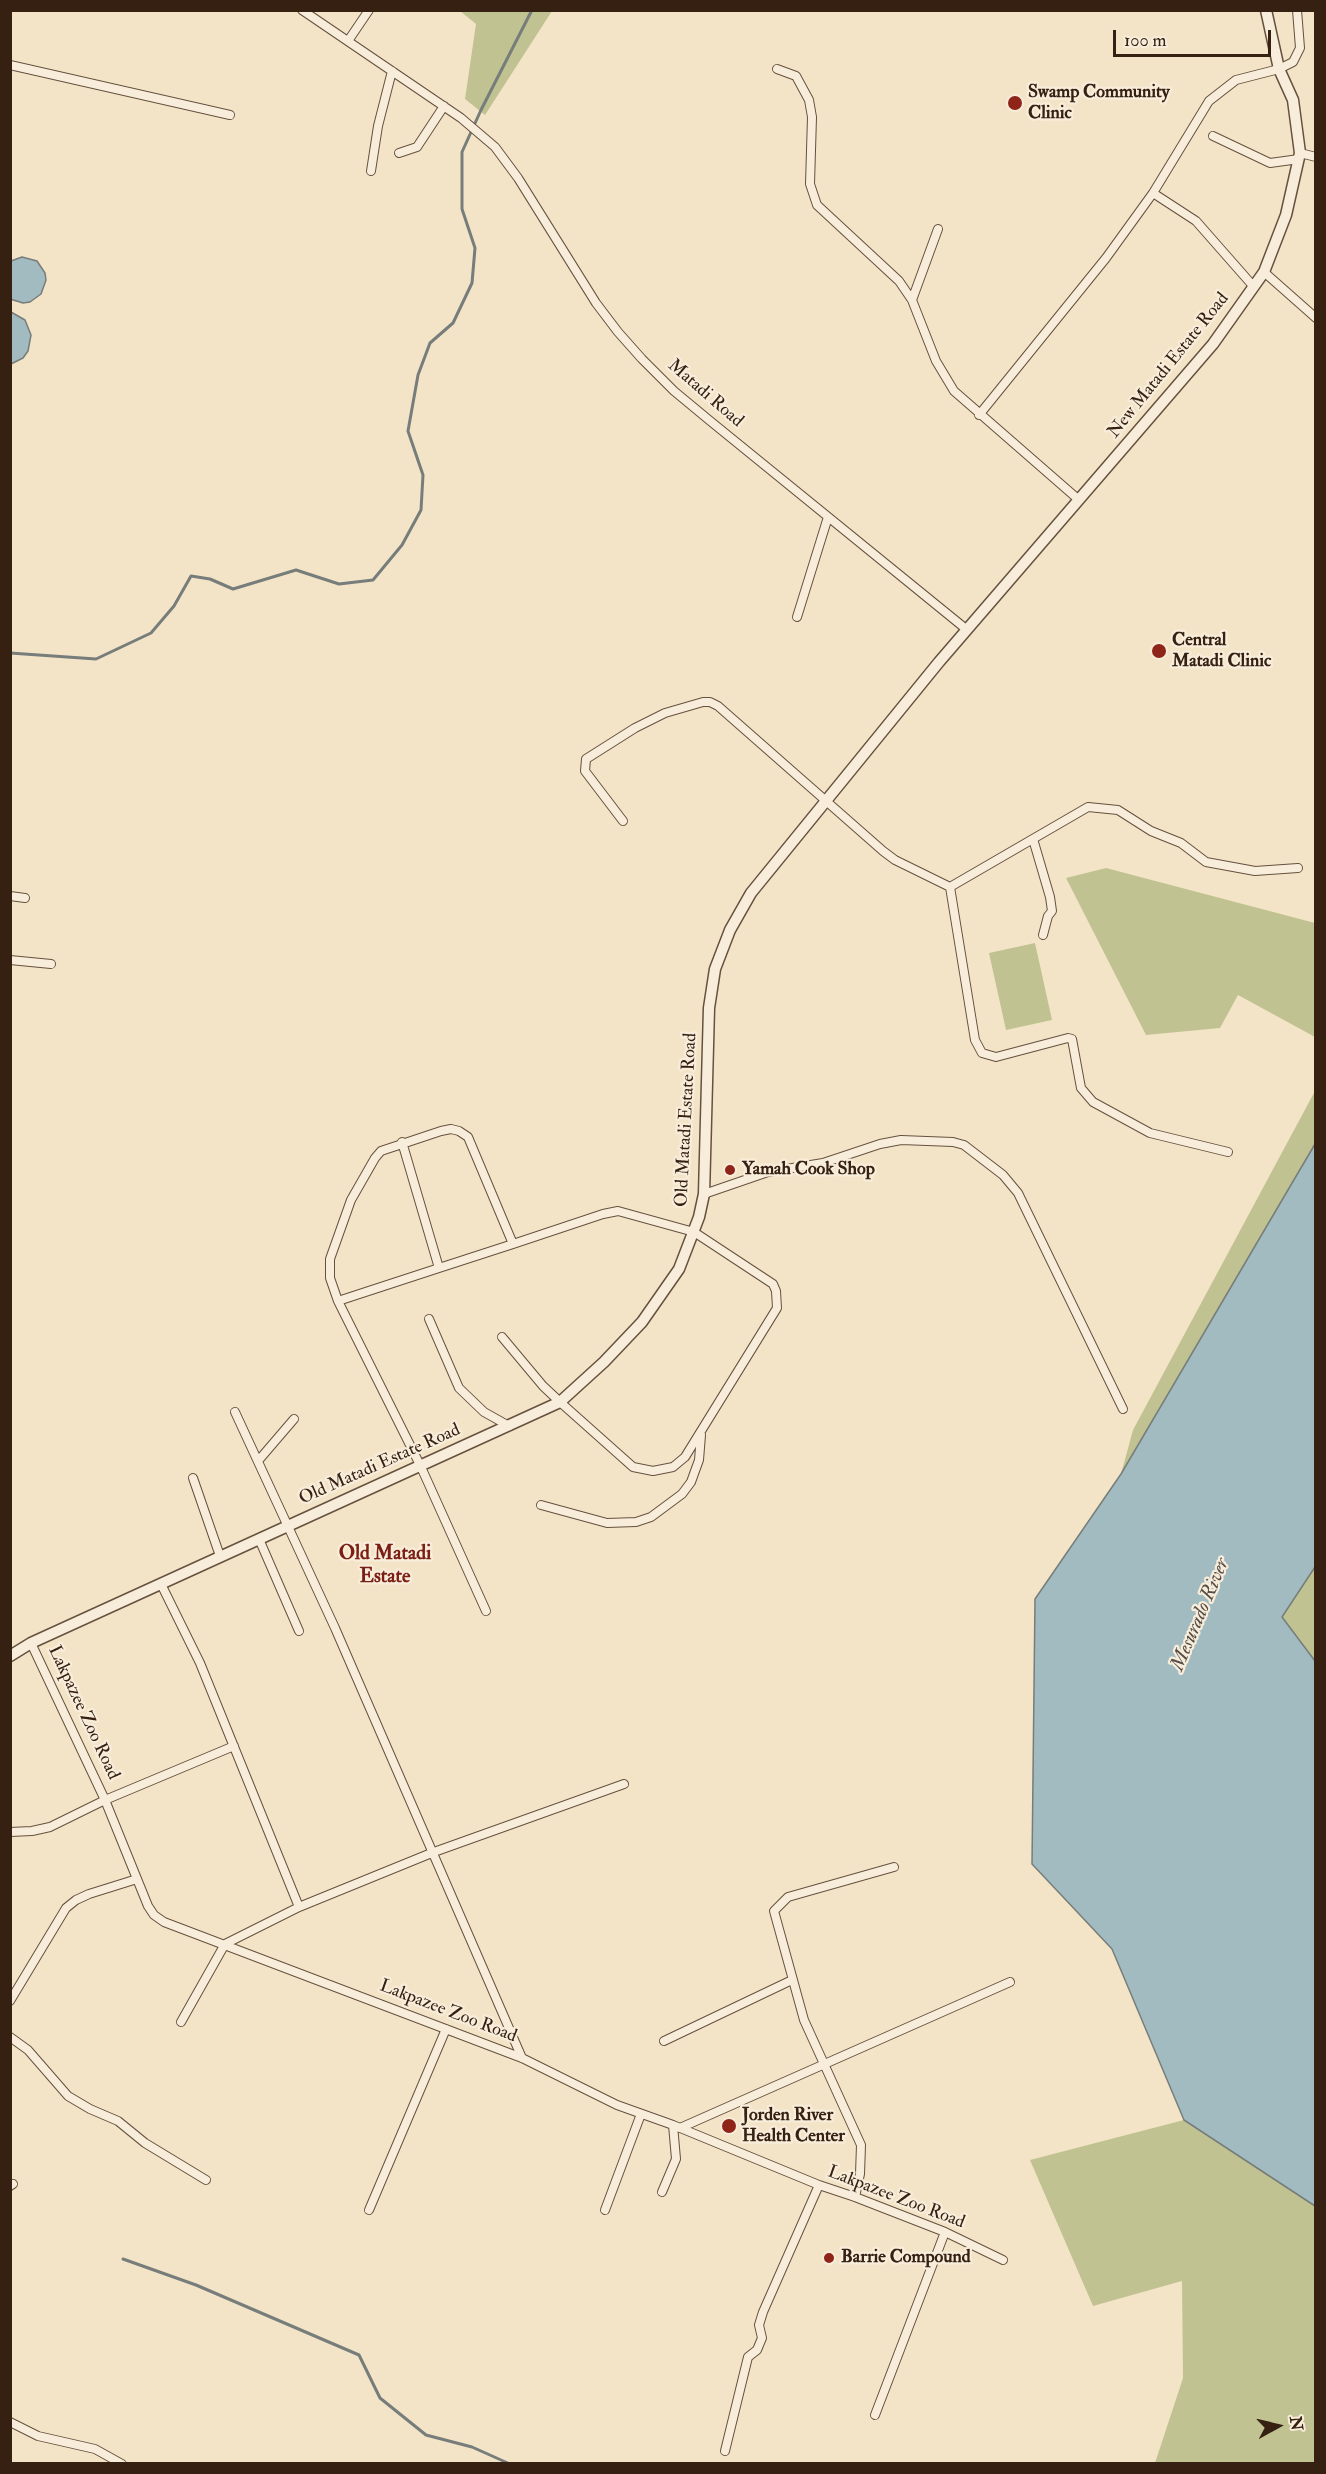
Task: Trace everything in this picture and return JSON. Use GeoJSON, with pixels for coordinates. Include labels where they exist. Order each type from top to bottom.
{"type":"FeatureCollection","features":[{"type":"Feature","properties":{"kind":"street"},"geometry":{"type":"LineString","coordinates":[[302,10],[444,106],[417,147],[399,153]]}},
{"type":"Feature","properties":{"kind":"street"},"geometry":{"type":"LineString","coordinates":[[348,41],[369,10]]}},
{"type":"Feature","properties":{"kind":"street","name":"New Matadi Estate Road"},"geometry":{"type":"LineString","coordinates":[[966,629],[1213,344],[1264,272],[1286,215],[1299,156],[1293,100],[1279,69],[1266,10]]}},
{"type":"Feature","properties":{"kind":"street"},"geometry":{"type":"LineString","coordinates":[[979,415],[1106,258],[1153,193],[1209,101],[1236,80],[1279,69],[1290,64],[1299,53],[1297,10]]}},
{"type":"Feature","properties":{"kind":"street"},"geometry":{"type":"LineString","coordinates":[[10,65],[230,115]]}},
{"type":"Feature","properties":{"kind":"street"},"geometry":{"type":"LineString","coordinates":[[777,69],[796,76],[808,100],[812,117],[810,184],[817,205],[899,281],[912,300],[936,361],[954,391],[1079,500]]}},
{"type":"Feature","properties":{"kind":"street"},"geometry":{"type":"LineString","coordinates":[[371,171],[378,126],[392,71]]}},
{"type":"Feature","properties":{"kind":"street","name":"Matadi Road"},"geometry":{"type":"LineString","coordinates":[[444,106],[478,131],[495,147],[518,178],[596,303],[642,359],[674,391],[966,629]]}},
{"type":"Feature","properties":{"kind":"street"},"geometry":{"type":"LineString","coordinates":[[1213,136],[1270,163],[1299,156],[1316,157]]}},
{"type":"Feature","properties":{"kind":"street"},"geometry":{"type":"LineString","coordinates":[[1153,193],[1196,221],[1254,287]]}},
{"type":"Feature","properties":{"kind":"street"},"geometry":{"type":"LineString","coordinates":[[912,300],[938,229]]}},
{"type":"Feature","properties":{"kind":"street"},"geometry":{"type":"LineString","coordinates":[[1264,272],[1316,318]]}},
{"type":"Feature","properties":{"kind":"street"},"geometry":{"type":"LineString","coordinates":[[797,617],[828,518]]}},
{"type":"Feature","properties":{"kind":"street","name":"Old Matadi Estate Road"},"geometry":{"type":"LineString","coordinates":[[10,1656],[31,1643],[288,1524],[421,1467],[560,1402],[604,1362],[642,1322],[679,1269],[694,1232],[704,1194],[709,1008],[716,969],[730,930],[751,893],[966,629]]}},
{"type":"Feature","properties":{"kind":"street"},"geometry":{"type":"LineString","coordinates":[[622,821],[585,771],[586,759],[635,728],[665,713],[710,702],[718,706],[895,860],[950,887]]}},
{"type":"Feature","properties":{"kind":"street"},"geometry":{"type":"LineString","coordinates":[[950,887],[1088,807],[1108,807],[1127,814],[1151,831],[1181,843],[1206,862],[1255,872],[1298,868]]}},
{"type":"Feature","properties":{"kind":"street"},"geometry":{"type":"LineString","coordinates":[[1033,839],[1052,911],[1048,916],[1043,935]]}},
{"type":"Feature","properties":{"kind":"street"},"geometry":{"type":"LineString","coordinates":[[950,887],[975,1040],[982,1053],[996,1057],[1068,1038],[1072,1039],[1081,1088],[1093,1102],[1150,1133],[1228,1152]]}},
{"type":"Feature","properties":{"kind":"street"},"geometry":{"type":"LineString","coordinates":[[10,896],[25,898]]}},
{"type":"Feature","properties":{"kind":"street"},"geometry":{"type":"LineString","coordinates":[[10,960],[51,964]]}},
{"type":"Feature","properties":{"kind":"street"},"geometry":{"type":"LineString","coordinates":[[486,1611],[421,1467],[338,1301],[328,1268],[351,1200],[381,1151],[402,1142],[451,1129],[468,1137],[513,1244]]}},
{"type":"Feature","properties":{"kind":"street"},"geometry":{"type":"LineString","coordinates":[[704,1194],[768,1172],[823,1163],[880,1144],[901,1140],[953,1142],[964,1145],[1003,1175],[1018,1193],[1123,1409]]}},
{"type":"Feature","properties":{"kind":"street"},"geometry":{"type":"LineString","coordinates":[[402,1142],[439,1268]]}},
{"type":"Feature","properties":{"kind":"street"},"geometry":{"type":"LineString","coordinates":[[338,1301],[618,1211],[694,1232],[766,1278],[777,1291],[777,1308],[685,1457],[673,1467],[652,1471],[633,1467],[560,1402],[543,1386],[502,1337]]}},
{"type":"Feature","properties":{"kind":"street"},"geometry":{"type":"LineString","coordinates":[[429,1319],[459,1388],[484,1412],[509,1426]]}},
{"type":"Feature","properties":{"kind":"street"},"geometry":{"type":"LineString","coordinates":[[234,1412],[288,1524],[434,1852],[522,2058]]}},
{"type":"Feature","properties":{"kind":"street"},"geometry":{"type":"LineString","coordinates":[[258,1461],[294,1419]]}},
{"type":"Feature","properties":{"kind":"street"},"geometry":{"type":"LineString","coordinates":[[542,1505],[622,1524],[651,1517],[682,1494],[691,1482],[699,1460],[701,1431]]}},
{"type":"Feature","properties":{"kind":"street"},"geometry":{"type":"LineString","coordinates":[[193,1478],[220,1556]]}},
{"type":"Feature","properties":{"kind":"street"},"geometry":{"type":"LineString","coordinates":[[259,1539],[299,1631]]}},
{"type":"Feature","properties":{"kind":"street"},"geometry":{"type":"LineString","coordinates":[[160,1584],[201,1663],[299,1907]]}},
{"type":"Feature","properties":{"kind":"street","name":"Lakpazee Zoo Road"},"geometry":{"type":"LineString","coordinates":[[31,1643],[105,1800],[148,1906],[159,1918],[522,2058],[617,2105],[945,2232],[1003,2260]]}},
{"type":"Feature","properties":{"kind":"street"},"geometry":{"type":"LineString","coordinates":[[10,1832],[50,1827],[105,1800],[234,1746]]}},
{"type":"Feature","properties":{"kind":"street"},"geometry":{"type":"LineString","coordinates":[[181,2022],[225,1944],[299,1907],[434,1852],[624,1784]]}},
{"type":"Feature","properties":{"kind":"street"},"geometry":{"type":"LineString","coordinates":[[855,2197],[860,2174],[861,2145],[804,2020],[774,1911],[782,1901],[800,1892],[894,1867]]}},
{"type":"Feature","properties":{"kind":"street"},"geometry":{"type":"LineString","coordinates":[[10,2001],[66,1908],[76,1900],[137,1879]]}},
{"type":"Feature","properties":{"kind":"street"},"geometry":{"type":"LineString","coordinates":[[664,2041],[792,1980]]}},
{"type":"Feature","properties":{"kind":"street"},"geometry":{"type":"LineString","coordinates":[[662,2192],[676,2159],[677,2127],[823,2066],[1010,1982]]}},
{"type":"Feature","properties":{"kind":"street"},"geometry":{"type":"LineString","coordinates":[[369,2210],[446,2029]]}},
{"type":"Feature","properties":{"kind":"street"},"geometry":{"type":"LineString","coordinates":[[10,2037],[28,2050],[68,2096],[118,2121],[145,2143],[206,2180]]}},
{"type":"Feature","properties":{"kind":"street"},"geometry":{"type":"LineString","coordinates":[[605,2210],[641,2114]]}},
{"type":"Feature","properties":{"kind":"street"},"geometry":{"type":"LineString","coordinates":[[725,2451],[748,2357],[757,2350],[762,2338],[759,2325],[763,2312],[819,2185]]}},
{"type":"Feature","properties":{"kind":"street"},"geometry":{"type":"LineString","coordinates":[[875,2415],[945,2232]]}},
{"type":"Feature","properties":{"kind":"street"},"geometry":{"type":"LineString","coordinates":[[10,2422],[38,2436],[95,2449],[122,2463]]}},
{"type":"Feature","properties":{"kind":"green space"},"geometry":{"type":"Polygon","coordinates":[[[460,11],[552,11],[485,115],[465,99],[476,24],[460,11]]]}},
{"type":"Feature","properties":{"kind":"green space"},"geometry":{"type":"Polygon","coordinates":[[[1106,868],[1315,923],[1315,1037],[1238,995],[1220,1028],[1146,1035],[1066,878],[1106,868]]]}},
{"type":"Feature","properties":{"kind":"green space"},"geometry":{"type":"Polygon","coordinates":[[[1035,943],[1052,1020],[1006,1030],[989,953],[1035,943]]]}},
{"type":"Feature","properties":{"kind":"green space"},"geometry":{"type":"Polygon","coordinates":[[[1315,1091],[1315,1144],[1121,1474],[1133,1430],[1315,1091]]]}},
{"type":"Feature","properties":{"kind":"green space"},"geometry":{"type":"Polygon","coordinates":[[[1315,1567],[1315,1661],[1281,1617],[1315,1567]]]}},
{"type":"Feature","properties":{"kind":"green space"},"geometry":{"type":"Polygon","coordinates":[[[1184,2120],[1315,2206],[1315,2463],[1155,2463],[1183,2378],[1182,2281],[1093,2306],[1030,2160],[1184,2120]]]}},
{"type":"Feature","properties":{"kind":"water"},"geometry":{"type":"Polygon","coordinates":[[[22,257],[37,261],[45,273],[46,280],[41,294],[30,302],[23,303],[10,299],[11,261],[22,257]]]}},
{"type":"Feature","properties":{"kind":"water"},"geometry":{"type":"Polygon","coordinates":[[[11,312],[25,320],[31,335],[28,351],[23,358],[11,364],[11,312]]]}},
{"type":"Feature","properties":{"kind":"water","name":"Mesurado River"},"geometry":{"type":"Polygon","coordinates":[[[1315,1144],[1315,1567],[1282,1617],[1315,1661],[1315,2206],[1184,2120],[1112,1949],[1032,1864],[1035,1599],[1121,1474],[1315,1144]]]}},
{"type":"Feature","properties":{"kind":"waterway"},"geometry":{"type":"LineString","coordinates":[[10,653],[96,659],[151,633],[174,606],[191,576],[210,579],[233,589],[296,570],[339,584],[373,580],[402,545],[421,510],[423,475],[408,431],[418,375],[430,343],[453,323],[472,283],[475,248],[462,209],[462,152],[532,10]]}},
{"type":"Feature","properties":{"kind":"waterway"},"geometry":{"type":"LineString","coordinates":[[123,2259],[196,2285],[359,2355],[380,2398],[426,2435],[472,2447],[510,2464]]}},
{"type":"Feature","properties":{"kind":"place","name":"Swamp Community Clinic"},"geometry":{"type":"Point","coordinates":[1015,103]}},
{"type":"Feature","properties":{"kind":"place","name":"Central Matadi Clinic"},"geometry":{"type":"Point","coordinates":[1159,651]}},
{"type":"Feature","properties":{"kind":"place","name":"Yamah Cook Shop"},"geometry":{"type":"Point","coordinates":[730,1170]}},
{"type":"Feature","properties":{"kind":"place","name":"Jorden River Health Center"},"geometry":{"type":"Point","coordinates":[729,2126]}},
{"type":"Feature","properties":{"kind":"place","name":"Barrie Compound"},"geometry":{"type":"Point","coordinates":[829,2258]}},
{"type":"Feature","properties":{"kind":"district","name":"Old Matadi Estate"},"geometry":{"type":"Point","coordinates":[385,1566]}}]}
